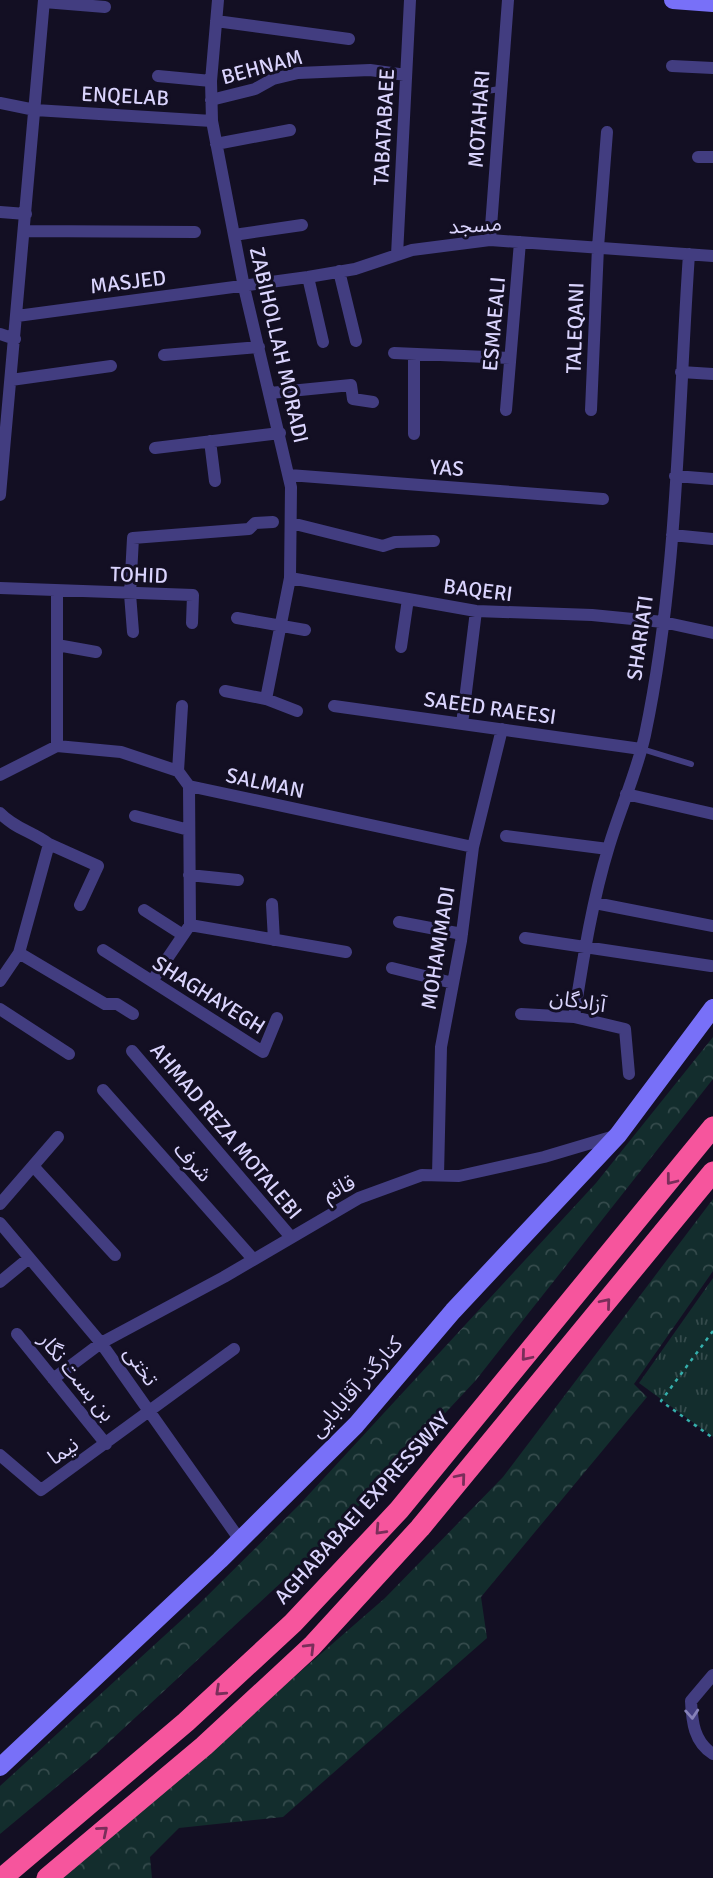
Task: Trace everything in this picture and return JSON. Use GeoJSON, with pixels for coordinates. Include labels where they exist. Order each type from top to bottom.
{"type":"FeatureCollection","features":[{"type":"Feature","properties":{"kind":"highway","name":"AGHABABAEI EXPRESSWAY"},"geometry":{"type":"LineString","coordinates":[[2,1878],[186,1722],[293,1623],[399,1510],[713,1126]]}},
{"type":"Feature","properties":{"kind":"highway"},"geometry":{"type":"LineString","coordinates":[[49,1877],[204,1746],[312,1646],[420,1528],[713,1172]]}},
{"type":"Feature","properties":{"kind":"main road"},"geometry":{"type":"LineString","coordinates":[[673,0],[713,4]]}},
{"type":"Feature","properties":{"kind":"main road","name":"کنارگذر آقابابایی"},"geometry":{"type":"LineString","coordinates":[[0,1767],[240,1540],[356,1425],[453,1311],[618,1135],[713,1008]]}},
{"type":"Feature","properties":{"kind":"street","name":"ZABIHOLLAH MORADI"},"geometry":{"type":"LineString","coordinates":[[218,0],[211,81],[212,121],[244,286],[289,475],[290,578],[266,699]]}},
{"type":"Feature","properties":{"kind":"street","name":"TABATABAEE"},"geometry":{"type":"LineString","coordinates":[[397,255],[410,0]]}},
{"type":"Feature","properties":{"kind":"street","name":"MOTAHARI"},"geometry":{"type":"LineString","coordinates":[[490,240],[508,0]]}},
{"type":"Feature","properties":{"kind":"street"},"geometry":{"type":"LineString","coordinates":[[0,495],[44,1],[105,6]]}},
{"type":"Feature","properties":{"kind":"street"},"geometry":{"type":"LineString","coordinates":[[216,21],[349,38]]}},
{"type":"Feature","properties":{"kind":"street"},"geometry":{"type":"LineString","coordinates":[[672,66],[713,68]]}},
{"type":"Feature","properties":{"kind":"street","name":"BEHNAM"},"geometry":{"type":"LineString","coordinates":[[211,100],[255,89],[273,79],[298,73],[370,70],[406,75]]}},
{"type":"Feature","properties":{"kind":"street"},"geometry":{"type":"LineString","coordinates":[[158,76],[211,81]]}},
{"type":"Feature","properties":{"kind":"street","name":"ENQELAB"},"geometry":{"type":"LineString","coordinates":[[0,103],[35,110],[212,121]]}},
{"type":"Feature","properties":{"kind":"street"},"geometry":{"type":"LineString","coordinates":[[216,144],[290,130]]}},
{"type":"Feature","properties":{"kind":"street","name":"TALEQANI"},"geometry":{"type":"LineString","coordinates":[[592,410],[598,247],[607,132]]}},
{"type":"Feature","properties":{"kind":"street"},"geometry":{"type":"LineString","coordinates":[[698,157],[713,157]]}},
{"type":"Feature","properties":{"kind":"street"},"geometry":{"type":"LineString","coordinates":[[0,212],[26,214]]}},
{"type":"Feature","properties":{"kind":"street"},"geometry":{"type":"LineString","coordinates":[[234,235],[302,225]]}},
{"type":"Feature","properties":{"kind":"street"},"geometry":{"type":"LineString","coordinates":[[25,231],[195,232]]}},
{"type":"Feature","properties":{"kind":"street","name":"مسجد"},"geometry":{"type":"LineString","coordinates":[[244,286],[308,277],[397,255],[490,240],[713,256]]}},
{"type":"Feature","properties":{"kind":"street","name":"ESMAEALI"},"geometry":{"type":"LineString","coordinates":[[506,410],[520,242]]}},
{"type":"Feature","properties":{"kind":"street","name":"SHARIATI"},"geometry":{"type":"LineString","coordinates":[[574,1017],[585,946],[608,849],[641,749],[663,622],[672,535],[689,254]]}},
{"type":"Feature","properties":{"kind":"street"},"geometry":{"type":"LineString","coordinates":[[340,271],[356,341]]}},
{"type":"Feature","properties":{"kind":"street"},"geometry":{"type":"LineString","coordinates":[[308,277],[323,342]]}},
{"type":"Feature","properties":{"kind":"street","name":"MASJED"},"geometry":{"type":"LineString","coordinates":[[18,316],[244,286]]}},
{"type":"Feature","properties":{"kind":"street"},"geometry":{"type":"LineString","coordinates":[[0,334],[15,339]]}},
{"type":"Feature","properties":{"kind":"street"},"geometry":{"type":"LineString","coordinates":[[164,355],[259,347]]}},
{"type":"Feature","properties":{"kind":"street"},"geometry":{"type":"LineString","coordinates":[[394,353],[510,358]]}},
{"type":"Feature","properties":{"kind":"street"},"geometry":{"type":"LineString","coordinates":[[414,354],[414,434]]}},
{"type":"Feature","properties":{"kind":"street"},"geometry":{"type":"LineString","coordinates":[[11,380],[111,366]]}},
{"type":"Feature","properties":{"kind":"street"},"geometry":{"type":"LineString","coordinates":[[681,372],[713,374]]}},
{"type":"Feature","properties":{"kind":"street"},"geometry":{"type":"LineString","coordinates":[[270,393],[351,385],[353,399],[373,402]]}},
{"type":"Feature","properties":{"kind":"street"},"geometry":{"type":"LineString","coordinates":[[155,448],[280,433]]}},
{"type":"Feature","properties":{"kind":"street"},"geometry":{"type":"LineString","coordinates":[[210,442],[215,481]]}},
{"type":"Feature","properties":{"kind":"street","name":"YAS"},"geometry":{"type":"LineString","coordinates":[[289,475],[603,499]]}},
{"type":"Feature","properties":{"kind":"street"},"geometry":{"type":"LineString","coordinates":[[675,475],[713,479]]}},
{"type":"Feature","properties":{"kind":"street"},"geometry":{"type":"LineString","coordinates":[[133,632],[130,594],[133,538],[249,529],[255,523],[273,522]]}},
{"type":"Feature","properties":{"kind":"street"},"geometry":{"type":"LineString","coordinates":[[290,523],[383,546],[395,542],[434,541]]}},
{"type":"Feature","properties":{"kind":"street"},"geometry":{"type":"LineString","coordinates":[[672,535],[713,539]]}},
{"type":"Feature","properties":{"kind":"street","name":"BAQERI"},"geometry":{"type":"LineString","coordinates":[[290,578],[476,611],[592,615],[663,622]]}},
{"type":"Feature","properties":{"kind":"street","name":"TOHID"},"geometry":{"type":"LineString","coordinates":[[0,588],[193,595],[191,623]]}},
{"type":"Feature","properties":{"kind":"street"},"geometry":{"type":"LineString","coordinates":[[57,591],[57,746]]}},
{"type":"Feature","properties":{"kind":"street"},"geometry":{"type":"LineString","coordinates":[[401,647],[408,599]]}},
{"type":"Feature","properties":{"kind":"street"},"geometry":{"type":"LineString","coordinates":[[462,724],[476,611]]}},
{"type":"Feature","properties":{"kind":"street"},"geometry":{"type":"LineString","coordinates":[[237,618],[305,630]]}},
{"type":"Feature","properties":{"kind":"street"},"geometry":{"type":"LineString","coordinates":[[663,622],[713,633]]}},
{"type":"Feature","properties":{"kind":"street"},"geometry":{"type":"LineString","coordinates":[[57,645],[96,652]]}},
{"type":"Feature","properties":{"kind":"street"},"geometry":{"type":"LineString","coordinates":[[225,691],[266,699],[297,711]]}},
{"type":"Feature","properties":{"kind":"street","name":"SAEED RAEESI"},"geometry":{"type":"LineString","coordinates":[[334,705],[641,749]]}},
{"type":"Feature","properties":{"kind":"street"},"geometry":{"type":"LineString","coordinates":[[178,771],[182,706]]}},
{"type":"Feature","properties":{"kind":"street","name":"MOHAMMADI"},"geometry":{"type":"LineString","coordinates":[[438,1175],[441,1046],[462,934],[473,847],[502,729]]}},
{"type":"Feature","properties":{"kind":"street"},"geometry":{"type":"LineString","coordinates":[[0,775],[57,746],[121,752],[178,771],[189,786],[187,930],[152,981]]}},
{"type":"Feature","properties":{"kind":"street","name":"SALMAN"},"geometry":{"type":"LineString","coordinates":[[189,786],[473,847]]}},
{"type":"Feature","properties":{"kind":"street"},"geometry":{"type":"LineString","coordinates":[[626,794],[713,814]]}},
{"type":"Feature","properties":{"kind":"street"},"geometry":{"type":"LineString","coordinates":[[0,813],[10,825],[33,832],[49,844],[98,866],[80,905]]}},
{"type":"Feature","properties":{"kind":"street"},"geometry":{"type":"LineString","coordinates":[[135,816],[189,830]]}},
{"type":"Feature","properties":{"kind":"street"},"geometry":{"type":"LineString","coordinates":[[506,836],[608,849]]}},
{"type":"Feature","properties":{"kind":"street"},"geometry":{"type":"LineString","coordinates":[[0,981],[5,964],[19,953],[49,844]]}},
{"type":"Feature","properties":{"kind":"street"},"geometry":{"type":"LineString","coordinates":[[189,875],[238,880]]}},
{"type":"Feature","properties":{"kind":"street"},"geometry":{"type":"LineString","coordinates":[[595,903],[713,926]]}},
{"type":"Feature","properties":{"kind":"street"},"geometry":{"type":"LineString","coordinates":[[272,904],[274,940]]}},
{"type":"Feature","properties":{"kind":"street"},"geometry":{"type":"LineString","coordinates":[[144,910],[187,930],[274,940],[346,953]]}},
{"type":"Feature","properties":{"kind":"street"},"geometry":{"type":"LineString","coordinates":[[399,922],[462,934]]}},
{"type":"Feature","properties":{"kind":"street"},"geometry":{"type":"LineString","coordinates":[[525,938],[711,966]]}},
{"type":"Feature","properties":{"kind":"street","name":"SHAGHAYEGH"},"geometry":{"type":"LineString","coordinates":[[103,950],[263,1052],[277,1018]]}},
{"type":"Feature","properties":{"kind":"street"},"geometry":{"type":"LineString","coordinates":[[19,953],[105,1004],[117,1004],[132,1014]]}},
{"type":"Feature","properties":{"kind":"street"},"geometry":{"type":"LineString","coordinates":[[392,968],[453,983]]}},
{"type":"Feature","properties":{"kind":"street"},"geometry":{"type":"LineString","coordinates":[[0,1009],[69,1054]]}},
{"type":"Feature","properties":{"kind":"street","name":"آزادگان"},"geometry":{"type":"LineString","coordinates":[[521,1014],[574,1017],[625,1029],[629,1074]]}},
{"type":"Feature","properties":{"kind":"street","name":"AHMAD REZA MOTALEBI"},"geometry":{"type":"LineString","coordinates":[[132,1051],[290,1236]]}},
{"type":"Feature","properties":{"kind":"street","name":"شرف"},"geometry":{"type":"LineString","coordinates":[[103,1090],[253,1259]]}},
{"type":"Feature","properties":{"kind":"street","name":"قائم"},"geometry":{"type":"LineString","coordinates":[[53,1379],[101,1343],[359,1198],[422,1175],[459,1176],[544,1157],[618,1135]]}},
{"type":"Feature","properties":{"kind":"street"},"geometry":{"type":"LineString","coordinates":[[0,1203],[58,1137]]}},
{"type":"Feature","properties":{"kind":"street"},"geometry":{"type":"LineString","coordinates":[[33,1166],[115,1255]]}},
{"type":"Feature","properties":{"kind":"street","name":"تختی"},"geometry":{"type":"LineString","coordinates":[[0,1223],[101,1343],[240,1540]]}},
{"type":"Feature","properties":{"kind":"street"},"geometry":{"type":"LineString","coordinates":[[0,1282],[29,1258]]}},
{"type":"Feature","properties":{"kind":"street","name":"بن بست نگار"},"geometry":{"type":"LineString","coordinates":[[17,1334],[106,1444]]}},
{"type":"Feature","properties":{"kind":"street","name":"نیما"},"geometry":{"type":"LineString","coordinates":[[0,1455],[41,1490],[150,1413],[234,1349]]}},
{"type":"Feature","properties":{"kind":"street"},"geometry":{"type":"LineString","coordinates":[[713,1675],[691,1701],[692,1724],[705,1749],[713,1754]]}},
{"type":"Feature","properties":{"kind":"lane"},"geometry":{"type":"LineString","coordinates":[[473,93],[500,89]]}},
{"type":"Feature","properties":{"kind":"lane"},"geometry":{"type":"LineString","coordinates":[[641,749],[691,764]]}},
{"type":"Feature","properties":{"kind":"path"},"geometry":{"type":"LineString","coordinates":[[713,1331],[661,1401],[713,1438]]}},
{"type":"Feature","properties":{"kind":"green space"},"geometry":{"type":"Polygon","coordinates":[[[713,1037],[713,1079],[476,1380],[327,1540],[96,1754],[0,1834],[0,1786],[198,1605],[300,1504],[596,1183],[713,1037]]]}},
{"type":"Feature","properties":{"kind":"green space"},"geometry":{"type":"Polygon","coordinates":[[[713,1199],[713,1271],[634,1384],[647,1397],[481,1597],[487,1638],[283,1817],[179,1828],[150,1857],[152,1878],[63,1878],[385,1598],[503,1477],[713,1199]]]}},
{"type":"Feature","properties":{"kind":"green space"},"geometry":{"type":"Polygon","coordinates":[[[713,1278],[713,1437],[639,1383],[713,1278]]]}}]}
